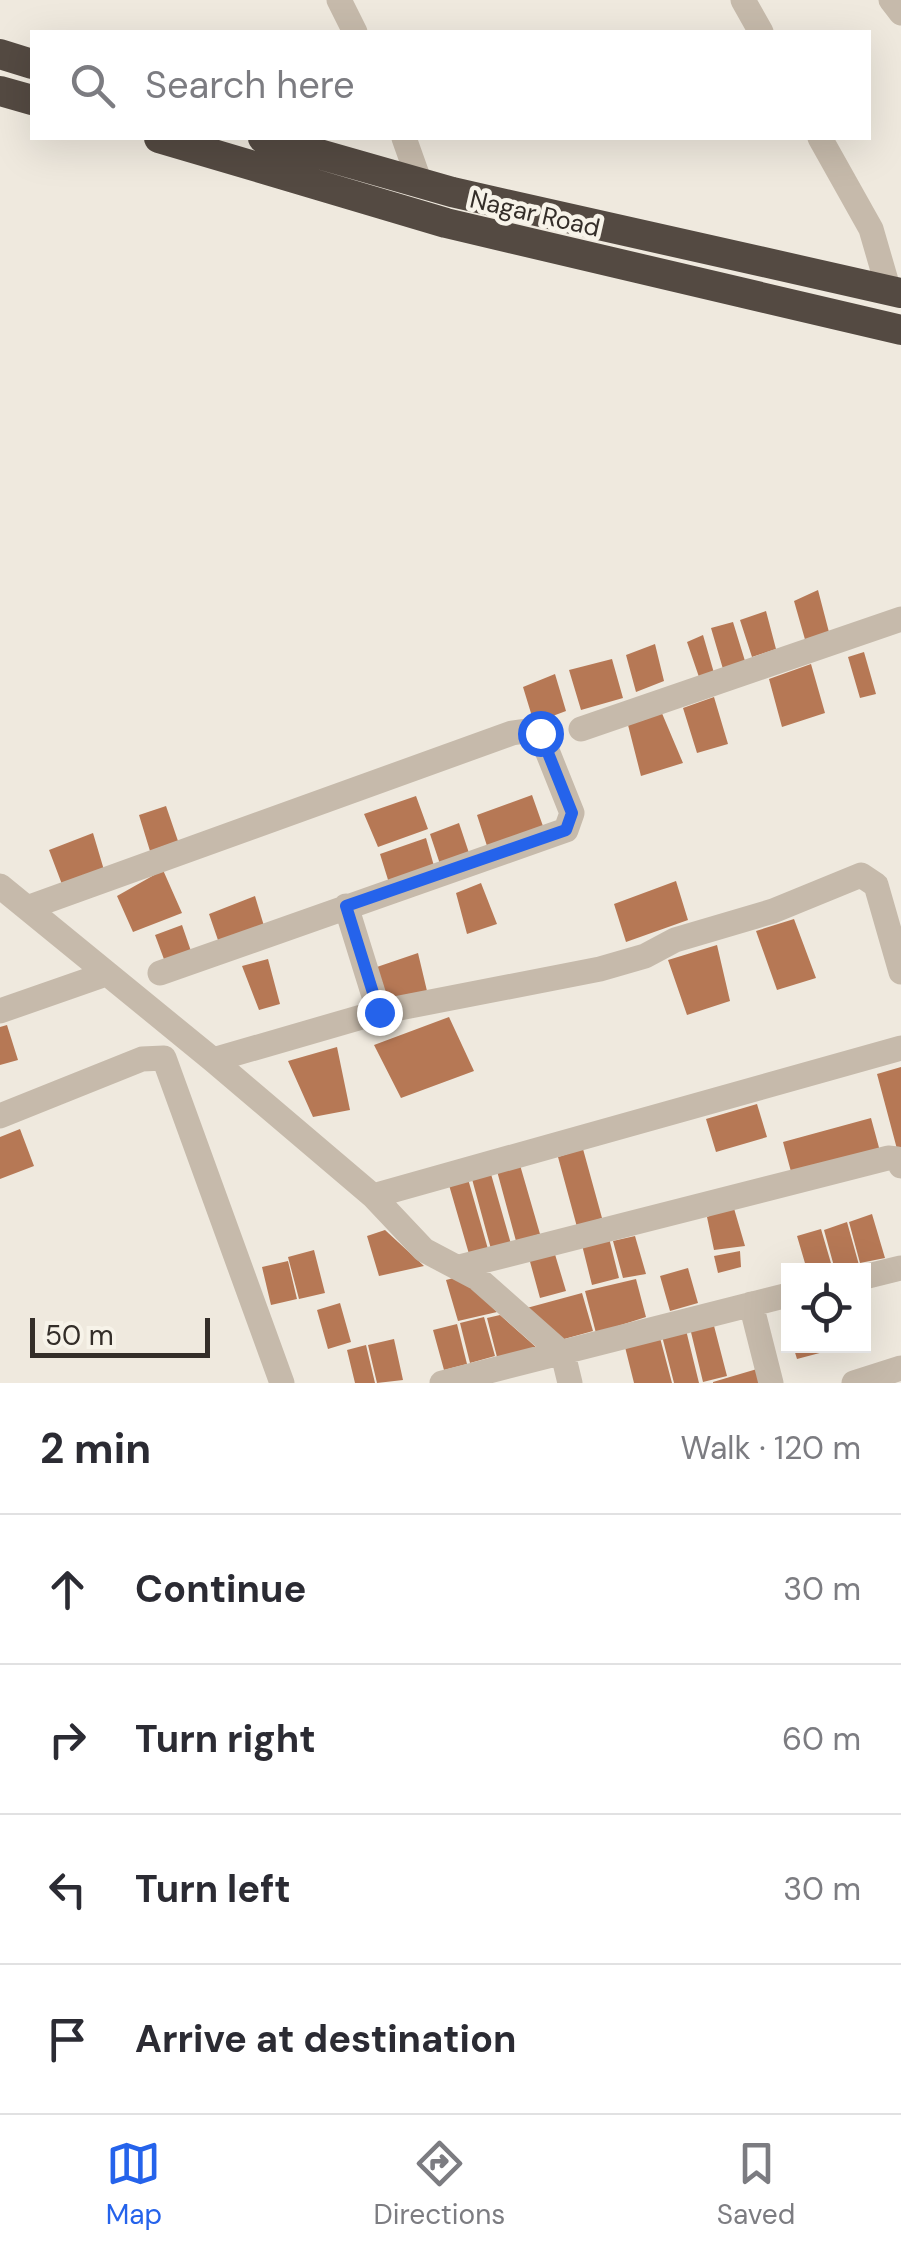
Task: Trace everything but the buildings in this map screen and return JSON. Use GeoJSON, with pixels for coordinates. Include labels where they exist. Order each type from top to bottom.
{"type":"FeatureCollection","features":[{"type":"Feature","properties":{"kind":"highway"},"geometry":{"type":"LineString","coordinates":[[0,54],[30,63]]}},
{"type":"Feature","properties":{"kind":"highway"},"geometry":{"type":"LineString","coordinates":[[0,91],[30,99]]}},
{"type":"Feature","properties":{"kind":"highway","name":"Nagar Road"},"geometry":{"type":"LineString","coordinates":[[166,140],[446,223],[901,330]]}},
{"type":"Feature","properties":{"kind":"highway","name":"Nagar Road"},"geometry":{"type":"LineString","coordinates":[[270,140],[420,183],[895,292]]}},
{"type":"Feature","properties":{"kind":"street"},"geometry":{"type":"LineString","coordinates":[[339,0],[354,30]]}},
{"type":"Feature","properties":{"kind":"street"},"geometry":{"type":"LineString","coordinates":[[743,0],[760,30]]}},
{"type":"Feature","properties":{"kind":"street"},"geometry":{"type":"LineString","coordinates":[[891,0],[901,14]]}},
{"type":"Feature","properties":{"kind":"street"},"geometry":{"type":"LineString","coordinates":[[405,140],[420,183]]}},
{"type":"Feature","properties":{"kind":"street"},"geometry":{"type":"LineString","coordinates":[[821,140],[871,229],[895,292]]}},
{"type":"Feature","properties":{"kind":"street"},"geometry":{"type":"LineString","coordinates":[[581,729],[901,619]]}},
{"type":"Feature","properties":{"kind":"street"},"geometry":{"type":"LineString","coordinates":[[28,908],[512,733],[540,733],[572,813],[566,830],[160,973]]}},
{"type":"Feature","properties":{"kind":"street"},"geometry":{"type":"LineString","coordinates":[[214,1060],[379,1012],[645,956],[675,940],[773,912],[861,876],[876,885],[901,972]]}},
{"type":"Feature","properties":{"kind":"street"},"geometry":{"type":"LineString","coordinates":[[0,886],[214,1060],[372,1196],[424,1250],[477,1278],[563,1354],[570,1383]]}},
{"type":"Feature","properties":{"kind":"street"},"geometry":{"type":"LineString","coordinates":[[346,906],[379,1012]]}},
{"type":"Feature","properties":{"kind":"street"},"geometry":{"type":"LineString","coordinates":[[0,1011],[106,974]]}},
{"type":"Feature","properties":{"kind":"street"},"geometry":{"type":"LineString","coordinates":[[372,1196],[901,1048]]}},
{"type":"Feature","properties":{"kind":"street"},"geometry":{"type":"LineString","coordinates":[[0,1116],[142,1059],[164,1058],[282,1383]]}},
{"type":"Feature","properties":{"kind":"street"},"geometry":{"type":"LineString","coordinates":[[460,1267],[888,1158],[900,1161]]}},
{"type":"Feature","properties":{"kind":"street"},"geometry":{"type":"LineString","coordinates":[[871,1274],[901,1268]]}},
{"type":"Feature","properties":{"kind":"street"},"geometry":{"type":"LineString","coordinates":[[442,1383],[781,1297]]}},
{"type":"Feature","properties":{"kind":"street"},"geometry":{"type":"LineString","coordinates":[[751,1304],[771,1383]]}},
{"type":"Feature","properties":{"kind":"street"},"geometry":{"type":"LineString","coordinates":[[854,1383],[901,1368]]}},
{"type":"Feature","properties":{"kind":"route"},"geometry":{"type":"LineString","coordinates":[[379,1012],[346,906],[566,830],[572,813],[540,733]]}}]}
